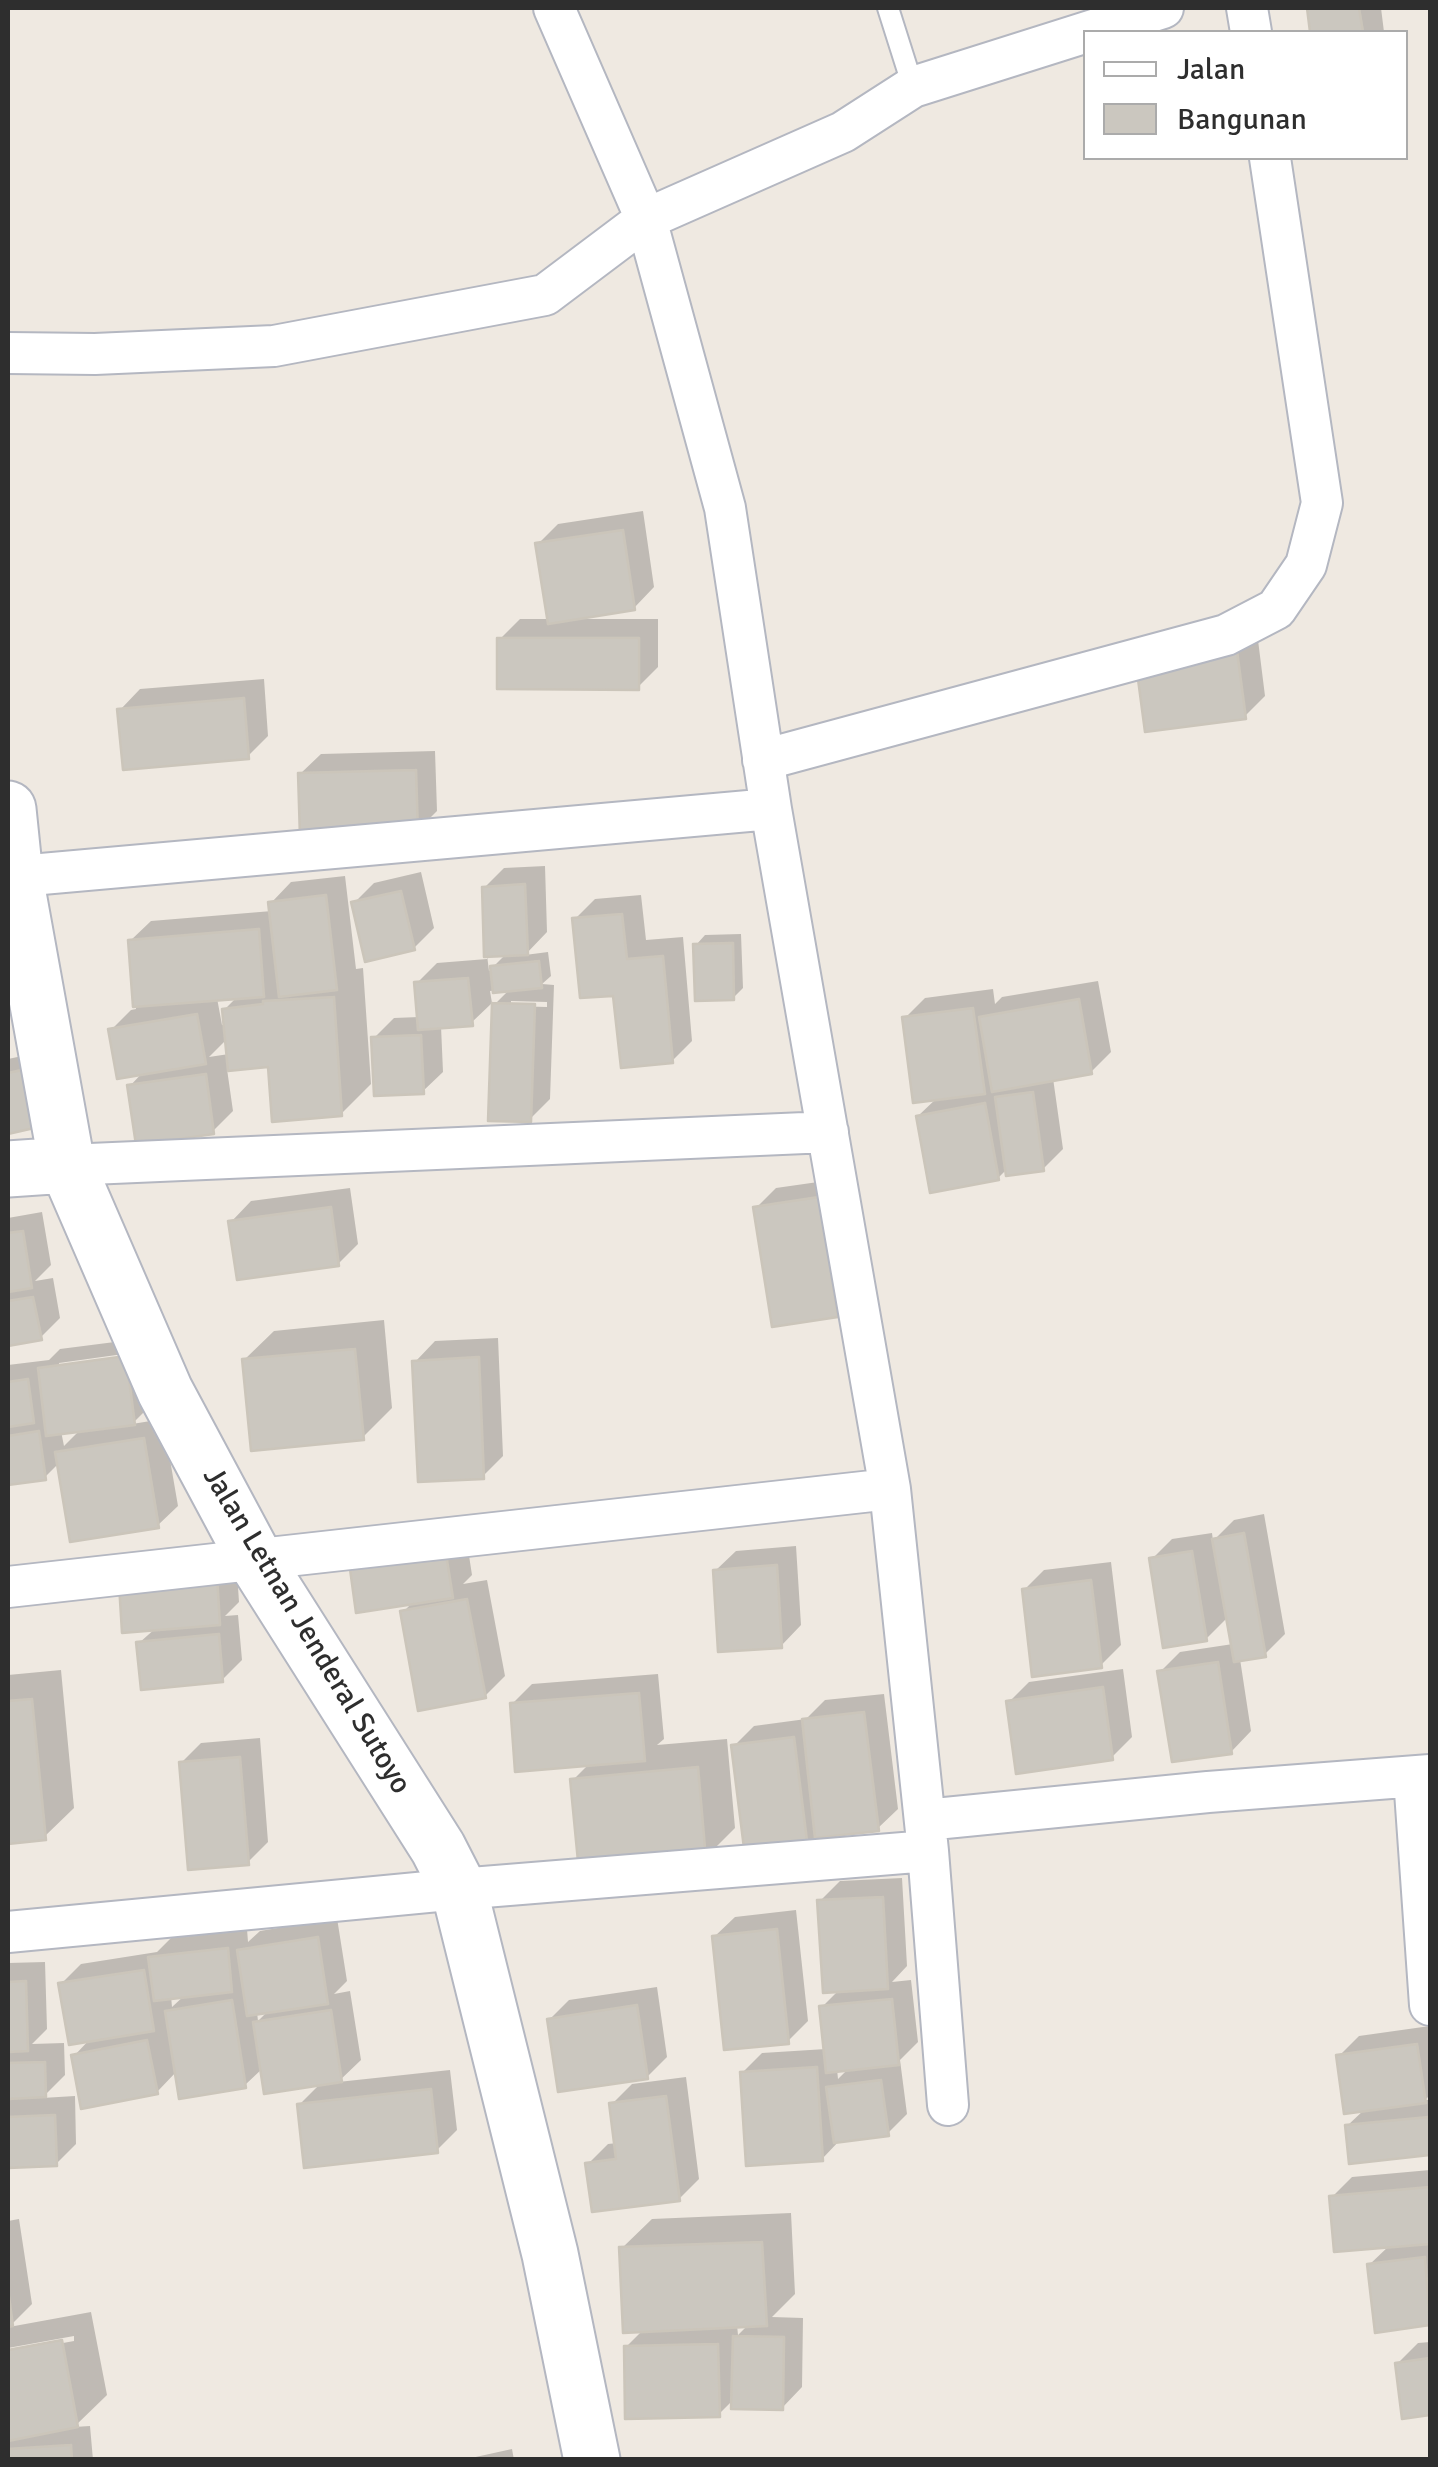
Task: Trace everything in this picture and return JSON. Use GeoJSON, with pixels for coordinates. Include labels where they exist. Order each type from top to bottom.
{"type":"FeatureCollection","features":[{"type":"Feature","properties":{"kind":"street"},"geometry":{"type":"LineString","coordinates":[[554,8],[646,219],[725,508],[771,809],[890,1490],[926,1836],[948,2105]]}},
{"type":"Feature","properties":{"kind":"street"},"geometry":{"type":"LineString","coordinates":[[1093,30],[1163,8]]}},
{"type":"Feature","properties":{"kind":"street"},"geometry":{"type":"LineString","coordinates":[[8,353],[95,354],[274,346],[546,296],[646,219],[843,132],[913,87],[1083,33]]}},
{"type":"Feature","properties":{"kind":"street"},"geometry":{"type":"LineString","coordinates":[[763,760],[1226,635],[1276,609],[1306,565],[1322,504],[1270,160]]}},
{"type":"Feature","properties":{"kind":"street","name":"Jalan Letnan Jenderal Sutoyo"},"geometry":{"type":"LineString","coordinates":[[8,809],[11,877],[67,1165],[166,1391],[256,1561],[438,1848],[459,1889],[550,2254],[592,2460]]}},
{"type":"Feature","properties":{"kind":"street"},"geometry":{"type":"LineString","coordinates":[[11,877],[771,809]]}},
{"type":"Feature","properties":{"kind":"street"},"geometry":{"type":"LineString","coordinates":[[8,1169],[828,1132]]}},
{"type":"Feature","properties":{"kind":"street"},"geometry":{"type":"LineString","coordinates":[[8,1587],[890,1490]]}},
{"type":"Feature","properties":{"kind":"street"},"geometry":{"type":"LineString","coordinates":[[8,1932],[459,1889],[926,1836],[1208,1792],[1422,1776],[1430,2005]]}},
{"type":"Feature","properties":{"kind":"lane"},"geometry":{"type":"LineString","coordinates":[[888,8],[913,87]]}},
{"type":"Feature","properties":{"kind":"building"},"geometry":{"type":"Polygon","coordinates":[[[1307,8],[1359,8],[1363,30],[1310,30],[1307,8]]]}},
{"type":"Feature","properties":{"kind":"building"},"geometry":{"type":"Polygon","coordinates":[[[623,530],[635,610],[548,624],[535,543],[623,530]]]}},
{"type":"Feature","properties":{"kind":"building"},"geometry":{"type":"Polygon","coordinates":[[[497,638],[639,638],[639,690],[497,689],[497,638]]]}},
{"type":"Feature","properties":{"kind":"building"},"geometry":{"type":"Polygon","coordinates":[[[1237,651],[1246,719],[1145,732],[1136,664],[1237,651]]]}},
{"type":"Feature","properties":{"kind":"building"},"geometry":{"type":"Polygon","coordinates":[[[244,698],[249,759],[123,770],[117,709],[244,698]]]}},
{"type":"Feature","properties":{"kind":"building"},"geometry":{"type":"Polygon","coordinates":[[[416,770],[418,834],[300,838],[298,773],[416,770]]]}},
{"type":"Feature","properties":{"kind":"building"},"geometry":{"type":"Polygon","coordinates":[[[525,884],[528,955],[484,957],[482,887],[525,884]]]}},
{"type":"Feature","properties":{"kind":"building"},"geometry":{"type":"Polygon","coordinates":[[[401,891],[415,950],[365,962],[351,902],[401,891]]]}},
{"type":"Feature","properties":{"kind":"building"},"geometry":{"type":"Polygon","coordinates":[[[326,895],[337,990],[279,997],[268,902],[326,895]]]}},
{"type":"Feature","properties":{"kind":"building"},"geometry":{"type":"Polygon","coordinates":[[[622,914],[627,959],[663,956],[673,1063],[621,1068],[613,996],[580,998],[572,918],[622,914]]]}},
{"type":"Feature","properties":{"kind":"building"},"geometry":{"type":"Polygon","coordinates":[[[259,929],[264,997],[133,1007],[128,940],[259,929]]]}},
{"type":"Feature","properties":{"kind":"building"},"geometry":{"type":"Polygon","coordinates":[[[733,943],[734,1000],[695,1001],[693,944],[733,943]]]}},
{"type":"Feature","properties":{"kind":"building"},"geometry":{"type":"Polygon","coordinates":[[[539,961],[542,988],[493,993],[490,966],[539,961]]]}},
{"type":"Feature","properties":{"kind":"building"},"geometry":{"type":"Polygon","coordinates":[[[468,978],[473,1026],[418,1030],[414,982],[468,978]]]}},
{"type":"Feature","properties":{"kind":"building"},"geometry":{"type":"Polygon","coordinates":[[[334,997],[342,1116],[272,1122],[268,1067],[228,1071],[222,1009],[263,1001],[334,997]]]}},
{"type":"Feature","properties":{"kind":"building"},"geometry":{"type":"Polygon","coordinates":[[[1079,999],[1092,1074],[992,1092],[979,1017],[1079,999]]]}},
{"type":"Feature","properties":{"kind":"building"},"geometry":{"type":"Polygon","coordinates":[[[492,1003],[535,1004],[531,1122],[488,1121],[492,1003]]]}},
{"type":"Feature","properties":{"kind":"building"},"geometry":{"type":"Polygon","coordinates":[[[973,1008],[985,1094],[913,1103],[902,1017],[973,1008]]]}},
{"type":"Feature","properties":{"kind":"building"},"geometry":{"type":"Polygon","coordinates":[[[197,1014],[206,1064],[117,1079],[108,1029],[197,1014]]]}},
{"type":"Feature","properties":{"kind":"building"},"geometry":{"type":"Polygon","coordinates":[[[421,1035],[424,1094],[374,1096],[371,1037],[421,1035]]]}},
{"type":"Feature","properties":{"kind":"building"},"geometry":{"type":"Polygon","coordinates":[[[31,1068],[43,1126],[8,1134],[8,1073],[31,1068]]]}},
{"type":"Feature","properties":{"kind":"building"},"geometry":{"type":"Polygon","coordinates":[[[206,1074],[214,1134],[136,1145],[127,1085],[206,1074]]]}},
{"type":"Feature","properties":{"kind":"building"},"geometry":{"type":"Polygon","coordinates":[[[1033,1092],[1044,1171],[1006,1176],[995,1097],[1033,1092]]]}},
{"type":"Feature","properties":{"kind":"building"},"geometry":{"type":"Polygon","coordinates":[[[985,1103],[999,1180],[930,1193],[916,1116],[985,1103]]]}},
{"type":"Feature","properties":{"kind":"building"},"geometry":{"type":"Polygon","coordinates":[[[819,1197],[838,1317],[772,1327],[753,1207],[819,1197]]]}},
{"type":"Feature","properties":{"kind":"building"},"geometry":{"type":"Polygon","coordinates":[[[331,1207],[339,1266],[237,1280],[228,1221],[331,1207]]]}},
{"type":"Feature","properties":{"kind":"building"},"geometry":{"type":"Polygon","coordinates":[[[23,1231],[32,1288],[8,1292],[8,1233],[23,1231]]]}},
{"type":"Feature","properties":{"kind":"building"},"geometry":{"type":"Polygon","coordinates":[[[33,1297],[42,1340],[8,1346],[8,1301],[33,1297]]]}},
{"type":"Feature","properties":{"kind":"building"},"geometry":{"type":"Polygon","coordinates":[[[355,1349],[364,1440],[251,1451],[242,1359],[355,1349]]]}},
{"type":"Feature","properties":{"kind":"building"},"geometry":{"type":"Polygon","coordinates":[[[126,1356],[135,1425],[46,1436],[38,1368],[126,1356]]]}},
{"type":"Feature","properties":{"kind":"building"},"geometry":{"type":"Polygon","coordinates":[[[479,1357],[484,1479],[418,1482],[412,1361],[479,1357]]]}},
{"type":"Feature","properties":{"kind":"building"},"geometry":{"type":"Polygon","coordinates":[[[28,1379],[34,1423],[8,1427],[8,1382],[28,1379]]]}},
{"type":"Feature","properties":{"kind":"building"},"geometry":{"type":"Polygon","coordinates":[[[39,1431],[46,1480],[8,1485],[8,1436],[39,1431]]]}},
{"type":"Feature","properties":{"kind":"building"},"geometry":{"type":"Polygon","coordinates":[[[144,1438],[159,1528],[70,1542],[55,1452],[144,1438]]]}},
{"type":"Feature","properties":{"kind":"building"},"geometry":{"type":"Polygon","coordinates":[[[1244,1533],[1266,1657],[1234,1662],[1212,1539],[1244,1533]]]}},
{"type":"Feature","properties":{"kind":"building"},"geometry":{"type":"Polygon","coordinates":[[[1192,1551],[1207,1641],[1163,1648],[1149,1558],[1192,1551]]]}},
{"type":"Feature","properties":{"kind":"building"},"geometry":{"type":"Polygon","coordinates":[[[446,1554],[453,1598],[356,1613],[350,1569],[446,1554]]]}},
{"type":"Feature","properties":{"kind":"building"},"geometry":{"type":"Polygon","coordinates":[[[777,1565],[782,1648],[718,1652],[713,1570],[777,1565]]]}},
{"type":"Feature","properties":{"kind":"building"},"geometry":{"type":"Polygon","coordinates":[[[217,1576],[220,1625],[122,1633],[119,1584],[217,1576]]]}},
{"type":"Feature","properties":{"kind":"building"},"geometry":{"type":"Polygon","coordinates":[[[1091,1580],[1102,1668],[1032,1677],[1022,1589],[1091,1580]]]}},
{"type":"Feature","properties":{"kind":"building"},"geometry":{"type":"Polygon","coordinates":[[[467,1599],[486,1698],[418,1711],[400,1611],[467,1599]]]}},
{"type":"Feature","properties":{"kind":"building"},"geometry":{"type":"Polygon","coordinates":[[[219,1634],[223,1682],[141,1690],[136,1642],[219,1634]]]}},
{"type":"Feature","properties":{"kind":"building"},"geometry":{"type":"Polygon","coordinates":[[[1218,1662],[1232,1754],[1172,1762],[1157,1671],[1218,1662]]]}},
{"type":"Feature","properties":{"kind":"building"},"geometry":{"type":"Polygon","coordinates":[[[1103,1687],[1113,1760],[1016,1774],[1006,1701],[1103,1687]]]}},
{"type":"Feature","properties":{"kind":"building"},"geometry":{"type":"Polygon","coordinates":[[[639,1693],[645,1761],[515,1772],[510,1703],[639,1693]]]}},
{"type":"Feature","properties":{"kind":"building"},"geometry":{"type":"Polygon","coordinates":[[[32,1699],[46,1840],[8,1844],[8,1701],[32,1699]]]}},
{"type":"Feature","properties":{"kind":"building"},"geometry":{"type":"Polygon","coordinates":[[[864,1712],[879,1831],[815,1838],[802,1719],[864,1712]]]}},
{"type":"Feature","properties":{"kind":"building"},"geometry":{"type":"Polygon","coordinates":[[[794,1737],[809,1857],[746,1864],[731,1745],[794,1737]]]}},
{"type":"Feature","properties":{"kind":"building"},"geometry":{"type":"Polygon","coordinates":[[[240,1757],[249,1865],[188,1870],[179,1762],[240,1757]]]}},
{"type":"Feature","properties":{"kind":"building"},"geometry":{"type":"Polygon","coordinates":[[[698,1767],[706,1860],[579,1872],[570,1779],[698,1767]]]}},
{"type":"Feature","properties":{"kind":"building"},"geometry":{"type":"Polygon","coordinates":[[[883,1897],[888,1989],[823,1993],[817,1900],[883,1897]]]}},
{"type":"Feature","properties":{"kind":"building"},"geometry":{"type":"Polygon","coordinates":[[[777,1929],[789,2044],[724,2050],[712,1936],[777,1929]]]}},
{"type":"Feature","properties":{"kind":"building"},"geometry":{"type":"Polygon","coordinates":[[[318,1937],[328,2004],[247,2016],[237,1950],[318,1937]]]}},
{"type":"Feature","properties":{"kind":"building"},"geometry":{"type":"Polygon","coordinates":[[[228,1948],[232,1992],[154,2001],[148,1957],[228,1948]]]}},
{"type":"Feature","properties":{"kind":"building"},"geometry":{"type":"Polygon","coordinates":[[[144,1970],[154,2031],[69,2045],[58,1983],[144,1970]]]}},
{"type":"Feature","properties":{"kind":"building"},"geometry":{"type":"Polygon","coordinates":[[[26,1981],[28,2051],[8,2052],[8,1982],[26,1981]]]}},
{"type":"Feature","properties":{"kind":"building"},"geometry":{"type":"Polygon","coordinates":[[[892,1999],[899,2065],[826,2073],[819,2006],[892,1999]]]}},
{"type":"Feature","properties":{"kind":"building"},"geometry":{"type":"Polygon","coordinates":[[[232,2000],[246,2088],[179,2099],[165,2011],[232,2000]]]}},
{"type":"Feature","properties":{"kind":"building"},"geometry":{"type":"Polygon","coordinates":[[[637,2005],[648,2079],[558,2092],[547,2019],[637,2005]]]}},
{"type":"Feature","properties":{"kind":"building"},"geometry":{"type":"Polygon","coordinates":[[[331,2010],[342,2082],[264,2094],[253,2022],[331,2010]]]}},
{"type":"Feature","properties":{"kind":"building"},"geometry":{"type":"Polygon","coordinates":[[[147,2040],[158,2094],[81,2109],[71,2055],[147,2040]]]}},
{"type":"Feature","properties":{"kind":"building"},"geometry":{"type":"Polygon","coordinates":[[[1417,2044],[1426,2103],[1344,2114],[1336,2055],[1417,2044]]]}},
{"type":"Feature","properties":{"kind":"building"},"geometry":{"type":"Polygon","coordinates":[[[45,2062],[46,2097],[8,2099],[8,2063],[45,2062]]]}},
{"type":"Feature","properties":{"kind":"building"},"geometry":{"type":"Polygon","coordinates":[[[817,2067],[823,2161],[746,2166],[740,2072],[817,2067]]]}},
{"type":"Feature","properties":{"kind":"building"},"geometry":{"type":"Polygon","coordinates":[[[881,2080],[889,2136],[834,2143],[826,2087],[881,2080]]]}},
{"type":"Feature","properties":{"kind":"building"},"geometry":{"type":"Polygon","coordinates":[[[431,2089],[438,2153],[304,2168],[297,2104],[431,2089]]]}},
{"type":"Feature","properties":{"kind":"building"},"geometry":{"type":"Polygon","coordinates":[[[666,2096],[680,2201],[592,2212],[585,2163],[616,2159],[609,2103],[666,2096]]]}},
{"type":"Feature","properties":{"kind":"building"},"geometry":{"type":"Polygon","coordinates":[[[55,2115],[57,2166],[8,2168],[8,2117],[55,2115]]]}},
{"type":"Feature","properties":{"kind":"building"},"geometry":{"type":"Polygon","coordinates":[[[1429,2117],[1430,2155],[1349,2164],[1345,2125],[1429,2117]]]}},
{"type":"Feature","properties":{"kind":"building"},"geometry":{"type":"Polygon","coordinates":[[[1430,2187],[1430,2244],[1334,2252],[1329,2196],[1430,2187]]]}},
{"type":"Feature","properties":{"kind":"building"},"geometry":{"type":"Polygon","coordinates":[[[762,2242],[767,2326],[623,2333],[619,2247],[762,2242]]]}},
{"type":"Feature","properties":{"kind":"building"},"geometry":{"type":"Polygon","coordinates":[[[1425,2257],[1430,2325],[1375,2333],[1367,2264],[1425,2257]]]}},
{"type":"Feature","properties":{"kind":"building"},"geometry":{"type":"Polygon","coordinates":[[[8,2290],[13,2326],[8,2327],[8,2290]]]}},
{"type":"Feature","properties":{"kind":"building"},"geometry":{"type":"Polygon","coordinates":[[[733,2336],[784,2337],[783,2410],[731,2409],[733,2336]]]}},
{"type":"Feature","properties":{"kind":"building"},"geometry":{"type":"Polygon","coordinates":[[[62,2340],[78,2427],[8,2441],[8,2350],[62,2340]]]}},
{"type":"Feature","properties":{"kind":"building"},"geometry":{"type":"Polygon","coordinates":[[[718,2344],[720,2417],[625,2419],[624,2346],[718,2344]]]}},
{"type":"Feature","properties":{"kind":"building"},"geometry":{"type":"Polygon","coordinates":[[[1430,2358],[1430,2415],[1402,2419],[1395,2363],[1430,2358]]]}},
{"type":"Feature","properties":{"kind":"building"},"geometry":{"type":"Polygon","coordinates":[[[71,2445],[72,2460],[8,2460],[8,2449],[71,2445]]]}}]}
